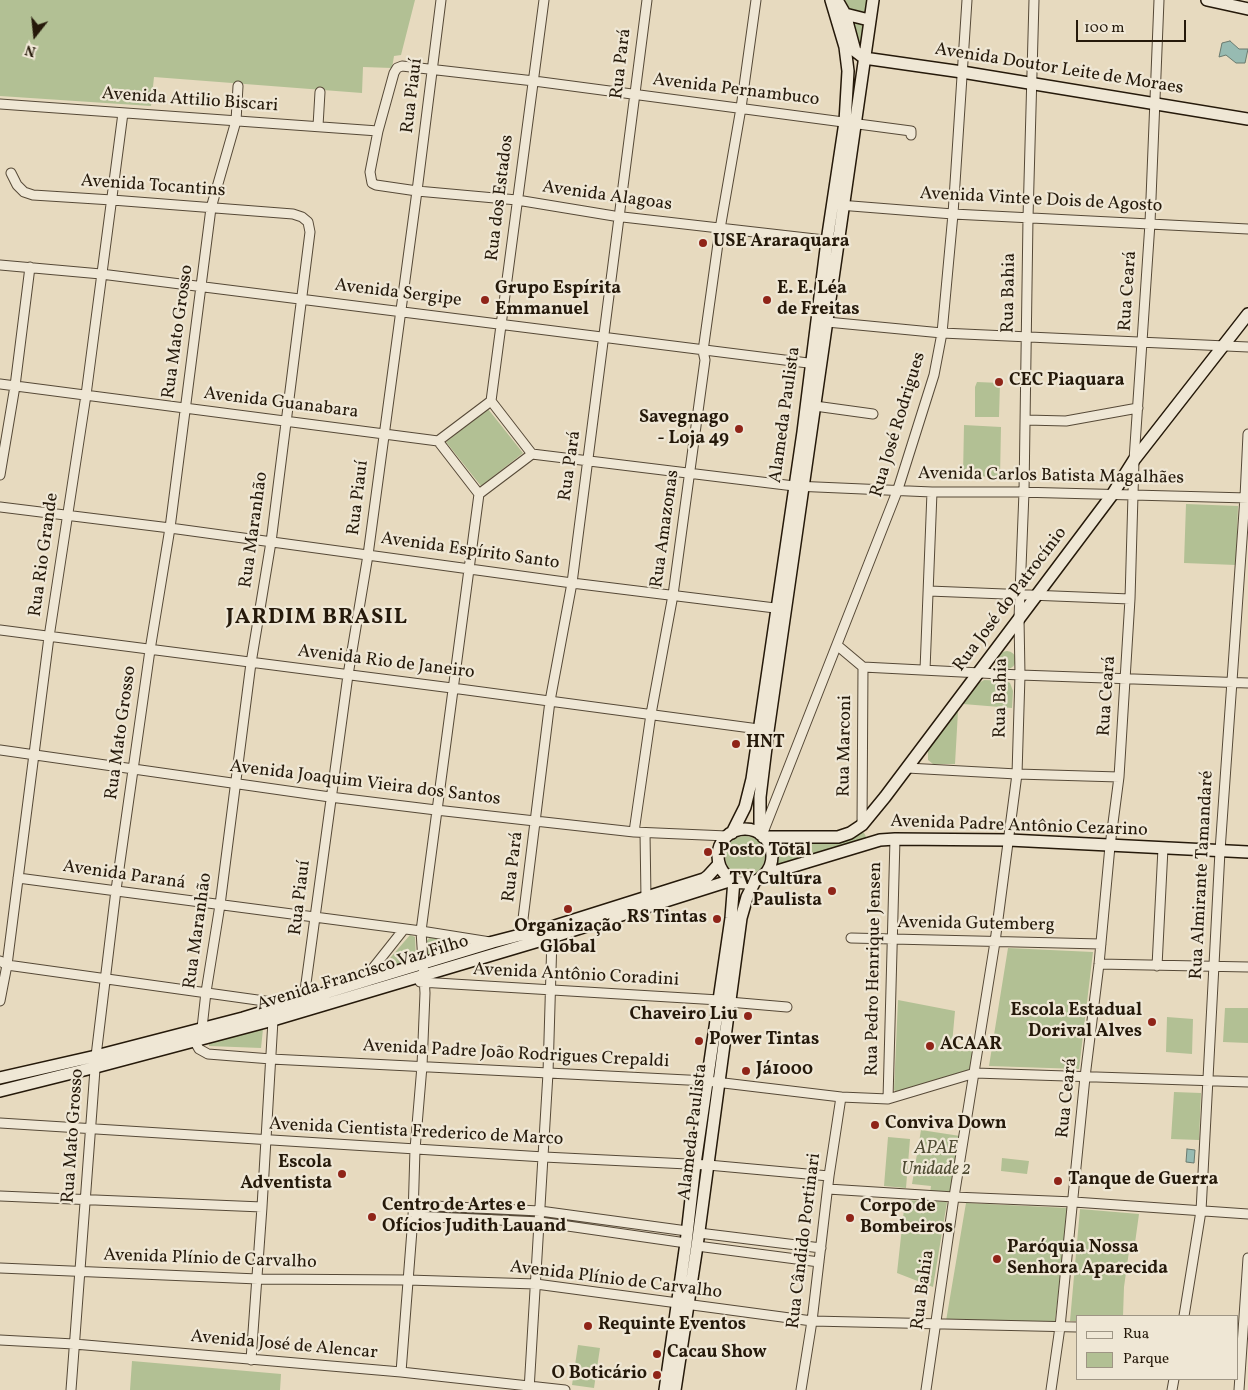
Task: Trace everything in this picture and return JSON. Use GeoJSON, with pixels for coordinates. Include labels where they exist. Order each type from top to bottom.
{"type":"FeatureCollection","features":[{"type":"Feature","properties":{"kind":"main road","name":"Alameda Paulista"},"geometry":{"type":"LineString","coordinates":[[831,0],[845,47],[850,122]]}},
{"type":"Feature","properties":{"kind":"main road"},"geometry":{"type":"LineString","coordinates":[[837,0],[845,14],[855,50],[864,58]]}},
{"type":"Feature","properties":{"kind":"main road","name":"Alameda Paulista"},"geometry":{"type":"LineString","coordinates":[[730,835],[745,807],[750,793],[763,730],[837,205],[850,122],[864,58],[872,0]]}},
{"type":"Feature","properties":{"kind":"main road"},"geometry":{"type":"LineString","coordinates":[[1206,0],[1243,5]]}},
{"type":"Feature","properties":{"kind":"main road"},"geometry":{"type":"LineString","coordinates":[[845,14],[869,20]]}},
{"type":"Feature","properties":{"kind":"main road","name":"Avenida Doutor Leite de Moraes"},"geometry":{"type":"LineString","coordinates":[[864,58],[962,72],[1248,119]]}},
{"type":"Feature","properties":{"kind":"main road","name":"Alameda Paulista"},"geometry":{"type":"LineString","coordinates":[[798,486],[815,406],[816,364],[827,322],[832,241]]}},
{"type":"Feature","properties":{"kind":"main road","name":"Rua José do Patrocínio"},"geometry":{"type":"LineString","coordinates":[[762,836],[838,837],[850,833],[862,824],[886,797],[1112,494],[1134,460],[1248,314]]}},
{"type":"Feature","properties":{"kind":"main road","name":"Alameda Paulista"},"geometry":{"type":"LineString","coordinates":[[762,836],[760,797],[763,730]]}},
{"type":"Feature","properties":{"kind":"main road"},"geometry":{"type":"LineString","coordinates":[[862,824],[880,840]]}},
{"type":"Feature","properties":{"kind":"main road"},"geometry":{"type":"LineString","coordinates":[[746,830],[762,836],[768,843],[771,851],[772,860],[769,868],[760,878],[741,882],[733,880],[722,870],[719,864],[719,849],[730,835],[746,830]]}},
{"type":"Feature","properties":{"kind":"main road","name":"Avenida Padre Antônio Cezarino"},"geometry":{"type":"LineString","coordinates":[[760,878],[880,840],[895,839],[1009,840],[1248,852]]}},
{"type":"Feature","properties":{"kind":"main road","name":"Avenida Francisco Vaz Filho"},"geometry":{"type":"LineString","coordinates":[[0,1091],[304,998],[362,982],[424,974],[493,942],[646,898],[704,879],[719,864]]}},
{"type":"Feature","properties":{"kind":"main road","name":"Alameda Paulista"},"geometry":{"type":"LineString","coordinates":[[724,1001],[747,897],[760,878]]}},
{"type":"Feature","properties":{"kind":"main road","name":"Alameda Paulista"},"geometry":{"type":"LineString","coordinates":[[665,1390],[682,1305],[692,1238],[708,1164],[713,1082],[724,1001],[733,880]]}},
{"type":"Feature","properties":{"kind":"main road","name":"Avenida Francisco Vaz Filho"},"geometry":{"type":"LineString","coordinates":[[0,1078],[96,1062],[195,1042],[552,937],[733,880]]}},
{"type":"Feature","properties":{"kind":"main road","name":"Alameda Paulista"},"geometry":{"type":"LineString","coordinates":[[692,1238],[695,1164],[713,1082]]}},
{"type":"Feature","properties":{"kind":"main road","name":"Alameda Paulista"},"geometry":{"type":"LineString","coordinates":[[675,1390],[682,1305]]}},
{"type":"Feature","properties":{"kind":"street","name":"Rua Piauí"},"geometry":{"type":"LineString","coordinates":[[304,998],[330,797],[368,555],[441,0]]}},
{"type":"Feature","properties":{"kind":"street","name":"Rua dos Estados"},"geometry":{"type":"LineString","coordinates":[[491,400],[544,0]]}},
{"type":"Feature","properties":{"kind":"street","name":"Rua Pará"},"geometry":{"type":"LineString","coordinates":[[521,935],[550,700],[572,583],[647,0]]}},
{"type":"Feature","properties":{"kind":"street","name":"Rua Amazonas"},"geometry":{"type":"LineString","coordinates":[[634,832],[651,714],[673,595],[705,360],[703,351],[720,229],[741,108],[756,0]]}},
{"type":"Feature","properties":{"kind":"street","name":"Rua José Rodrigues"},"geometry":{"type":"LineString","coordinates":[[762,836],[898,490],[934,375],[942,333],[954,214],[967,0]]}},
{"type":"Feature","properties":{"kind":"street","name":"Rua Bahia"},"geometry":{"type":"LineString","coordinates":[[926,1390],[954,1197],[996,942],[1016,774],[1026,420],[1028,218],[1034,0]]}},
{"type":"Feature","properties":{"kind":"street","name":"Rua Ceará"},"geometry":{"type":"LineString","coordinates":[[1051,1390],[1074,1202],[1085,1078],[1119,777],[1130,599],[1134,460],[1150,223],[1159,0]]}},
{"type":"Feature","properties":{"kind":"street"},"geometry":{"type":"LineString","coordinates":[[378,131],[397,68],[402,66],[433,70]]}},
{"type":"Feature","properties":{"kind":"street","name":"Avenida Pernambuco"},"geometry":{"type":"LineString","coordinates":[[433,70],[534,81],[850,122],[911,131],[910,135]]}},
{"type":"Feature","properties":{"kind":"street","name":"Rua Mato Grosso"},"geometry":{"type":"LineString","coordinates":[[71,1390],[90,1128],[116,890],[150,650],[170,528],[211,208],[236,121],[238,86]]}},
{"type":"Feature","properties":{"kind":"street"},"geometry":{"type":"LineString","coordinates":[[318,126],[320,92]]}},
{"type":"Feature","properties":{"kind":"street","name":"Avenida Attilio Biscari"},"geometry":{"type":"LineString","coordinates":[[0,104],[378,131]]}},
{"type":"Feature","properties":{"kind":"street","name":"Rua Rio Grande"},"geometry":{"type":"LineString","coordinates":[[0,999],[3,963],[18,878],[49,637],[86,395],[123,113]]}},
{"type":"Feature","properties":{"kind":"street","name":"Avenida Alagoas"},"geometry":{"type":"LineString","coordinates":[[378,131],[370,172],[372,183],[376,185],[417,191],[517,200],[619,216],[832,241]]}},
{"type":"Feature","properties":{"kind":"street","name":"Avenida Tocantins"},"geometry":{"type":"LineString","coordinates":[[11,173],[16,185],[24,192],[33,195],[294,214],[302,217]]}},
{"type":"Feature","properties":{"kind":"street","name":"Avenida Vinte e Dois de Agosto"},"geometry":{"type":"LineString","coordinates":[[837,205],[954,214],[1248,229]]}},
{"type":"Feature","properties":{"kind":"street","name":"Rua Maranhão"},"geometry":{"type":"LineString","coordinates":[[202,1028],[251,663],[271,542],[285,420],[302,299],[310,232],[308,222],[302,217]]}},
{"type":"Feature","properties":{"kind":"street","name":"Avenida Sergipe"},"geometry":{"type":"LineString","coordinates":[[0,265],[102,274],[202,286],[816,364]]}},
{"type":"Feature","properties":{"kind":"street"},"geometry":{"type":"LineString","coordinates":[[0,475],[15,386],[30,267]]}},
{"type":"Feature","properties":{"kind":"street"},"geometry":{"type":"LineString","coordinates":[[827,322],[942,333],[1248,347]]}},
{"type":"Feature","properties":{"kind":"street","name":"Avenida Guanabara"},"geometry":{"type":"LineString","coordinates":[[0,384],[438,441]]}},
{"type":"Feature","properties":{"kind":"street"},"geometry":{"type":"LineString","coordinates":[[479,494],[438,441],[491,400],[532,454]]}},
{"type":"Feature","properties":{"kind":"street"},"geometry":{"type":"LineString","coordinates":[[815,406],[873,414]]}},
{"type":"Feature","properties":{"kind":"street"},"geometry":{"type":"LineString","coordinates":[[1026,420],[1066,420],[1138,408]]}},
{"type":"Feature","properties":{"kind":"street","name":"Rua Almirante Tamandaré"},"geometry":{"type":"LineString","coordinates":[[1184,1315],[1202,1211],[1220,851],[1246,498],[1248,434]]}},
{"type":"Feature","properties":{"kind":"street"},"geometry":{"type":"LineString","coordinates":[[401,1372],[422,1066],[425,993],[421,931],[479,494],[532,454],[798,486]]}},
{"type":"Feature","properties":{"kind":"street","name":"Avenida Carlos Batista Magalhães"},"geometry":{"type":"LineString","coordinates":[[798,486],[932,492],[1024,492],[1246,498]]}},
{"type":"Feature","properties":{"kind":"street"},"geometry":{"type":"LineString","coordinates":[[925,670],[932,492]]}},
{"type":"Feature","properties":{"kind":"street","name":"Avenida Espírito Santo"},"geometry":{"type":"LineString","coordinates":[[0,508],[170,528],[572,583],[781,609]]}},
{"type":"Feature","properties":{"kind":"street"},"geometry":{"type":"LineString","coordinates":[[929,591],[1130,599]]}},
{"type":"Feature","properties":{"kind":"street","name":"Avenida Rio de Janeiro"},"geometry":{"type":"LineString","coordinates":[[0,630],[550,700],[763,730]]}},
{"type":"Feature","properties":{"kind":"street"},"geometry":{"type":"LineString","coordinates":[[838,646],[864,667],[1248,683]]}},
{"type":"Feature","properties":{"kind":"street","name":"Rua Marconi"},"geometry":{"type":"LineString","coordinates":[[862,824],[864,667]]}},
{"type":"Feature","properties":{"kind":"street","name":"Avenida Joaquim Vieira dos Santos"},"geometry":{"type":"LineString","coordinates":[[0,750],[330,797],[536,822],[645,833],[730,835]]}},
{"type":"Feature","properties":{"kind":"street"},"geometry":{"type":"LineString","coordinates":[[907,768],[1119,777]]}},
{"type":"Feature","properties":{"kind":"street"},"geometry":{"type":"LineString","coordinates":[[645,833],[646,898]]}},
{"type":"Feature","properties":{"kind":"street","name":"Rua Pedro Henrique Jensen"},"geometry":{"type":"LineString","coordinates":[[888,1099],[895,839]]}},
{"type":"Feature","properties":{"kind":"street"},"geometry":{"type":"LineString","coordinates":[[1157,966],[1163,848]]}},
{"type":"Feature","properties":{"kind":"street","name":"Avenida Paraná"},"geometry":{"type":"LineString","coordinates":[[18,878],[493,942]]}},
{"type":"Feature","properties":{"kind":"street"},"geometry":{"type":"LineString","coordinates":[[362,982],[404,929]]}},
{"type":"Feature","properties":{"kind":"street"},"geometry":{"type":"LineString","coordinates":[[529,1388],[544,1157],[552,937]]}},
{"type":"Feature","properties":{"kind":"street","name":"Avenida Gutemberg"},"geometry":{"type":"LineString","coordinates":[[851,938],[1100,944]]}},
{"type":"Feature","properties":{"kind":"street"},"geometry":{"type":"LineString","coordinates":[[3,963],[286,1004]]}},
{"type":"Feature","properties":{"kind":"street"},"geometry":{"type":"LineString","coordinates":[[1099,964],[1248,967]]}},
{"type":"Feature","properties":{"kind":"street","name":"Avenida Antônio Coradini"},"geometry":{"type":"LineString","coordinates":[[424,974],[436,984],[724,1001],[787,1007]]}},
{"type":"Feature","properties":{"kind":"street"},"geometry":{"type":"LineString","coordinates":[[425,993],[436,984]]}},
{"type":"Feature","properties":{"kind":"street"},"geometry":{"type":"LineString","coordinates":[[251,1360],[258,1279],[273,1020]]}},
{"type":"Feature","properties":{"kind":"street","name":"Avenida Padre João Rodrigues Crepaldi"},"geometry":{"type":"LineString","coordinates":[[195,1042],[199,1049],[208,1054],[270,1059],[713,1082],[841,1097],[888,1099],[975,1073],[1248,1082]]}},
{"type":"Feature","properties":{"kind":"street","name":"Rua Cândido Portinari"},"geometry":{"type":"LineString","coordinates":[[801,1390],[812,1321],[829,1176],[841,1097]]}},
{"type":"Feature","properties":{"kind":"street","name":"Avenida Cientista Frederico de Marco"},"geometry":{"type":"LineString","coordinates":[[0,1123],[544,1157],[708,1164],[829,1176]]}},
{"type":"Feature","properties":{"kind":"street"},"geometry":{"type":"LineString","coordinates":[[828,1188],[1248,1214]]}},
{"type":"Feature","properties":{"kind":"street"},"geometry":{"type":"LineString","coordinates":[[0,1196],[262,1207]]}},
{"type":"Feature","properties":{"kind":"street"},"geometry":{"type":"LineString","coordinates":[[413,1204],[540,1211],[819,1262]]}},
{"type":"Feature","properties":{"kind":"street"},"geometry":{"type":"LineString","coordinates":[[413,1216],[540,1222],[692,1238],[821,1248]]}},
{"type":"Feature","properties":{"kind":"street"},"geometry":{"type":"LineString","coordinates":[[1239,1390],[1248,1258]]}},
{"type":"Feature","properties":{"kind":"street","name":"Avenida Plínio de Carvalho"},"geometry":{"type":"LineString","coordinates":[[0,1268],[80,1273],[258,1279],[408,1280],[536,1284],[812,1321],[1076,1327]]}},
{"type":"Feature","properties":{"kind":"street","name":"Avenida José de Alencar"},"geometry":{"type":"LineString","coordinates":[[0,1340],[74,1344],[401,1372],[529,1388],[565,1390]]}},
{"type":"Feature","properties":{"kind":"green space"},"geometry":{"type":"Polygon","coordinates":[[[0,0],[415,0],[401,55],[394,56],[392,68],[363,67],[362,93],[154,77],[151,106],[0,96],[0,0]]]}},
{"type":"Feature","properties":{"kind":"green space"},"geometry":{"type":"Polygon","coordinates":[[[845,0],[869,0],[866,13],[862,15],[851,11],[845,0]]]}},
{"type":"Feature","properties":{"kind":"green space"},"geometry":{"type":"Polygon","coordinates":[[[853,21],[864,25],[861,47],[853,21]]]}},
{"type":"Feature","properties":{"kind":"green space"},"geometry":{"type":"Polygon","coordinates":[[[977,382],[1000,383],[999,417],[975,417],[975,387],[977,382]]]}},
{"type":"Feature","properties":{"kind":"green space"},"geometry":{"type":"Polygon","coordinates":[[[488,409],[523,453],[481,486],[446,442],[488,409]]]}},
{"type":"Feature","properties":{"kind":"green space"},"geometry":{"type":"Polygon","coordinates":[[[964,425],[1001,427],[1000,477],[963,476],[964,425]]]}},
{"type":"Feature","properties":{"kind":"green space"},"geometry":{"type":"Polygon","coordinates":[[[1186,504],[1238,506],[1236,565],[1184,563],[1186,504]]]}},
{"type":"Feature","properties":{"kind":"green space"},"geometry":{"type":"Polygon","coordinates":[[[1003,651],[1011,651],[1016,656],[1014,667],[1003,669],[998,664],[998,656],[1003,651]]]}},
{"type":"Feature","properties":{"kind":"green space"},"geometry":{"type":"Polygon","coordinates":[[[984,680],[1006,681],[1010,683],[1013,691],[1012,708],[963,704],[979,683],[984,680]]]}},
{"type":"Feature","properties":{"kind":"green space"},"geometry":{"type":"Polygon","coordinates":[[[958,711],[955,764],[933,764],[928,760],[928,750],[958,711]]]}},
{"type":"Feature","properties":{"kind":"green space"},"geometry":{"type":"Polygon","coordinates":[[[860,831],[864,833],[868,840],[775,867],[777,852],[772,839],[860,831]]]}},
{"type":"Feature","properties":{"kind":"green space"},"geometry":{"type":"Polygon","coordinates":[[[741,836],[749,836],[756,839],[762,845],[765,856],[762,867],[756,873],[749,876],[741,876],[734,873],[728,867],[725,860],[725,852],[728,845],[734,839],[741,836]]]}},
{"type":"Feature","properties":{"kind":"green space"},"geometry":{"type":"Polygon","coordinates":[[[410,935],[415,937],[416,959],[378,972],[410,935]]]}},
{"type":"Feature","properties":{"kind":"green space"},"geometry":{"type":"Polygon","coordinates":[[[430,937],[468,944],[426,957],[426,942],[430,937]]]}},
{"type":"Feature","properties":{"kind":"green space"},"geometry":{"type":"Polygon","coordinates":[[[1008,948],[1093,952],[1079,1069],[989,1066],[1008,948]]]}},
{"type":"Feature","properties":{"kind":"green space","name":"ACAAR"},"geometry":{"type":"Polygon","coordinates":[[[898,1000],[955,1011],[952,1044],[974,1049],[972,1067],[968,1071],[897,1092],[894,1090],[898,1000]]]}},
{"type":"Feature","properties":{"kind":"green space"},"geometry":{"type":"Polygon","coordinates":[[[1225,1008],[1248,1008],[1248,1043],[1223,1042],[1225,1008]]]}},
{"type":"Feature","properties":{"kind":"green space"},"geometry":{"type":"Polygon","coordinates":[[[1167,1017],[1193,1019],[1192,1054],[1166,1052],[1167,1017]]]}},
{"type":"Feature","properties":{"kind":"green space"},"geometry":{"type":"Polygon","coordinates":[[[263,1029],[261,1048],[209,1046],[209,1043],[263,1029]]]}},
{"type":"Feature","properties":{"kind":"green space"},"geometry":{"type":"Polygon","coordinates":[[[1174,1092],[1201,1093],[1199,1140],[1171,1139],[1174,1092]]]}},
{"type":"Feature","properties":{"kind":"green space","name":"APAE Unidade 2"},"geometry":{"type":"Polygon","coordinates":[[[921,1130],[960,1136],[951,1193],[930,1193],[931,1186],[912,1184],[921,1130]]]}},
{"type":"Feature","properties":{"kind":"green space"},"geometry":{"type":"Polygon","coordinates":[[[888,1137],[910,1139],[906,1188],[884,1186],[888,1137]]]}},
{"type":"Feature","properties":{"kind":"green space"},"geometry":{"type":"Polygon","coordinates":[[[1002,1158],[1029,1161],[1027,1174],[1001,1171],[1002,1158]]]}},
{"type":"Feature","properties":{"kind":"green space"},"geometry":{"type":"Polygon","coordinates":[[[905,1200],[947,1202],[933,1287],[897,1273],[905,1200]]]}},
{"type":"Feature","properties":{"kind":"green space"},"geometry":{"type":"Polygon","coordinates":[[[966,1203],[1068,1208],[1055,1321],[946,1321],[966,1203]]]}},
{"type":"Feature","properties":{"kind":"green space"},"geometry":{"type":"Polygon","coordinates":[[[1080,1209],[1139,1214],[1135,1243],[1130,1244],[1124,1287],[1123,1315],[1076,1315],[1076,1321],[1070,1321],[1080,1209]]]}},
{"type":"Feature","properties":{"kind":"green space"},"geometry":{"type":"Polygon","coordinates":[[[578,1345],[600,1348],[594,1388],[572,1385],[578,1345]]]}},
{"type":"Feature","properties":{"kind":"green space"},"geometry":{"type":"Polygon","coordinates":[[[132,1361],[281,1374],[280,1390],[130,1390],[132,1361]]]}},
{"type":"Feature","properties":{"kind":"water"},"geometry":{"type":"Polygon","coordinates":[[[1230,41],[1239,49],[1248,49],[1245,63],[1236,63],[1226,55],[1219,57],[1222,43],[1230,41]]]}},
{"type":"Feature","properties":{"kind":"water"},"geometry":{"type":"Polygon","coordinates":[[[1187,1149],[1195,1150],[1194,1163],[1186,1162],[1187,1149]]]}},
{"type":"Feature","properties":{"kind":"place","name":"USE Araraquara"},"geometry":{"type":"Point","coordinates":[703,243]}},
{"type":"Feature","properties":{"kind":"place","name":"Grupo Espírita Emmanuel"},"geometry":{"type":"Point","coordinates":[485,300]}},
{"type":"Feature","properties":{"kind":"place","name":"E. E. Léa de Freitas"},"geometry":{"type":"Point","coordinates":[767,300]}},
{"type":"Feature","properties":{"kind":"place","name":"CEC Piaquara"},"geometry":{"type":"Point","coordinates":[999,382]}},
{"type":"Feature","properties":{"kind":"place","name":"Savegnago - Loja 49"},"geometry":{"type":"Point","coordinates":[739,429]}},
{"type":"Feature","properties":{"kind":"place","name":"HNT"},"geometry":{"type":"Point","coordinates":[736,744]}},
{"type":"Feature","properties":{"kind":"place","name":"Posto Total"},"geometry":{"type":"Point","coordinates":[708,852]}},
{"type":"Feature","properties":{"kind":"place","name":"TV Cultura Paulista"},"geometry":{"type":"Point","coordinates":[832,891]}},
{"type":"Feature","properties":{"kind":"place","name":"Organização Global"},"geometry":{"type":"Point","coordinates":[568,909]}},
{"type":"Feature","properties":{"kind":"place","name":"RS Tintas"},"geometry":{"type":"Point","coordinates":[717,919]}},
{"type":"Feature","properties":{"kind":"place","name":"Chaveiro Liu"},"geometry":{"type":"Point","coordinates":[748,1016]}},
{"type":"Feature","properties":{"kind":"place","name":"Escola Estadual Dorival Alves"},"geometry":{"type":"Point","coordinates":[1152,1022]}},
{"type":"Feature","properties":{"kind":"place","name":"Power Tintas"},"geometry":{"type":"Point","coordinates":[699,1041]}},
{"type":"Feature","properties":{"kind":"place","name":"ACAAR"},"geometry":{"type":"Point","coordinates":[930,1046]}},
{"type":"Feature","properties":{"kind":"place","name":"Já1000"},"geometry":{"type":"Point","coordinates":[746,1071]}},
{"type":"Feature","properties":{"kind":"place","name":"Conviva Down"},"geometry":{"type":"Point","coordinates":[875,1125]}},
{"type":"Feature","properties":{"kind":"place","name":"Escola Adventista"},"geometry":{"type":"Point","coordinates":[342,1174]}},
{"type":"Feature","properties":{"kind":"place","name":"Tanque de Guerra"},"geometry":{"type":"Point","coordinates":[1058,1181]}},
{"type":"Feature","properties":{"kind":"place","name":"Centro de Artes e Ofícios Judith Lauand"},"geometry":{"type":"Point","coordinates":[372,1217]}},
{"type":"Feature","properties":{"kind":"place","name":"Corpo de Bombeiros"},"geometry":{"type":"Point","coordinates":[850,1218]}},
{"type":"Feature","properties":{"kind":"place","name":"Paróquia Nossa Senhora Aparecida"},"geometry":{"type":"Point","coordinates":[997,1259]}},
{"type":"Feature","properties":{"kind":"place","name":"Requinte Eventos"},"geometry":{"type":"Point","coordinates":[588,1326]}},
{"type":"Feature","properties":{"kind":"place","name":"Cacau Show"},"geometry":{"type":"Point","coordinates":[657,1354]}},
{"type":"Feature","properties":{"kind":"place","name":"O Boticário"},"geometry":{"type":"Point","coordinates":[657,1375]}},
{"type":"Feature","properties":{"kind":"district","name":"JARDIM BRASIL"},"geometry":{"type":"Point","coordinates":[317,619]}}]}
